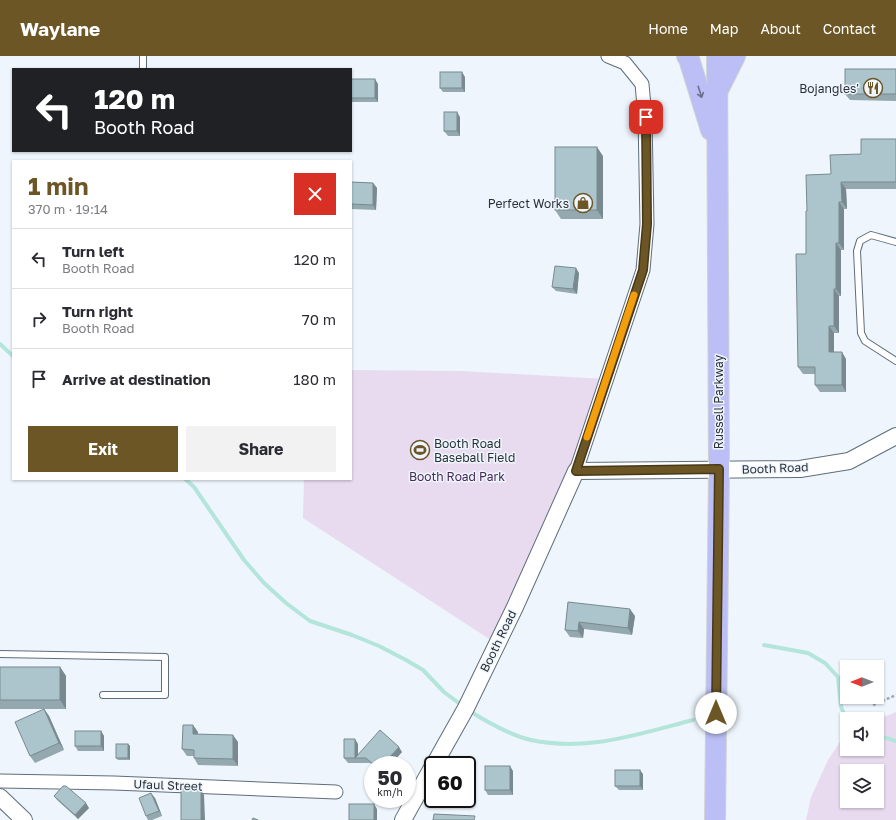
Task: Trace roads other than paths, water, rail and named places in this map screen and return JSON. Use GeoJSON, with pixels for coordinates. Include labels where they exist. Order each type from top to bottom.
{"type":"FeatureCollection","features":[{"type":"Feature","properties":{"kind":"main road"},"geometry":{"type":"LineString","coordinates":[[686,56],[689,59],[702,97],[717,151]]}},
{"type":"Feature","properties":{"kind":"main road","name":"Russell Parkway"},"geometry":{"type":"LineString","coordinates":[[715,820],[719,469],[717,56]]}},
{"type":"Feature","properties":{"kind":"main road"},"geometry":{"type":"LineString","coordinates":[[717,91],[735,56]]}},
{"type":"Feature","properties":{"kind":"street","name":"Booth Road"},"geometry":{"type":"LineString","coordinates":[[439,756],[466,708],[515,607],[576,471],[643,270],[647,224],[646,117],[642,84],[625,64],[608,56]]}},
{"type":"Feature","properties":{"kind":"street","name":"Booth Road"},"geometry":{"type":"LineString","coordinates":[[576,471],[800,469],[849,461],[896,436]]}},
{"type":"Feature","properties":{"kind":"street","name":"Ufaul Street"},"geometry":{"type":"LineString","coordinates":[[0,781],[114,783],[336,792]]}},
{"type":"Feature","properties":{"kind":"street","name":"Booth Road"},"geometry":{"type":"LineString","coordinates":[[403,820],[424,782]]}},
{"type":"Feature","properties":{"kind":"street"},"geometry":{"type":"LineString","coordinates":[[0,797],[24,820]]}},
{"type":"Feature","properties":{"kind":"lane"},"geometry":{"type":"LineString","coordinates":[[143,56],[143,68]]}},
{"type":"Feature","properties":{"kind":"lane"},"geometry":{"type":"LineString","coordinates":[[896,242],[871,235],[860,241],[857,250],[861,333],[865,340],[896,361]]}},
{"type":"Feature","properties":{"kind":"lane"},"geometry":{"type":"LineString","coordinates":[[0,654],[165,657],[165,695],[103,695]]}},
{"type":"Feature","properties":{"kind":"waterway"},"geometry":{"type":"LineString","coordinates":[[0,344],[12,355]]}},
{"type":"Feature","properties":{"kind":"waterway"},"geometry":{"type":"LineString","coordinates":[[186,480],[194,487],[244,560],[264,583],[286,603],[310,621],[352,635],[379,646],[406,660],[423,670],[444,692],[460,704]]}},
{"type":"Feature","properties":{"kind":"waterway"},"geometry":{"type":"LineString","coordinates":[[764,645],[808,653],[825,663],[838,677],[841,707],[843,712]]}},
{"type":"Feature","properties":{"kind":"waterway"},"geometry":{"type":"LineString","coordinates":[[468,710],[490,723],[523,738],[552,743],[573,744],[613,740],[693,720]]}},
{"type":"Feature","properties":{"kind":"waterway"},"geometry":{"type":"LineString","coordinates":[[884,737],[896,741]]}},
{"type":"Feature","properties":{"kind":"place","name":"Bojangles'"},"geometry":{"type":"Point","coordinates":[873,88]}},
{"type":"Feature","properties":{"kind":"place","name":"Perfect Works"},"geometry":{"type":"Point","coordinates":[583,203]}},
{"type":"Feature","properties":{"kind":"place","name":"Booth Road Baseball Field"},"geometry":{"type":"Point","coordinates":[420,450]}},
{"type":"Feature","properties":{"kind":"park label","name":"Booth Road Park"},"geometry":{"type":"Point","coordinates":[457,476]}}]}
